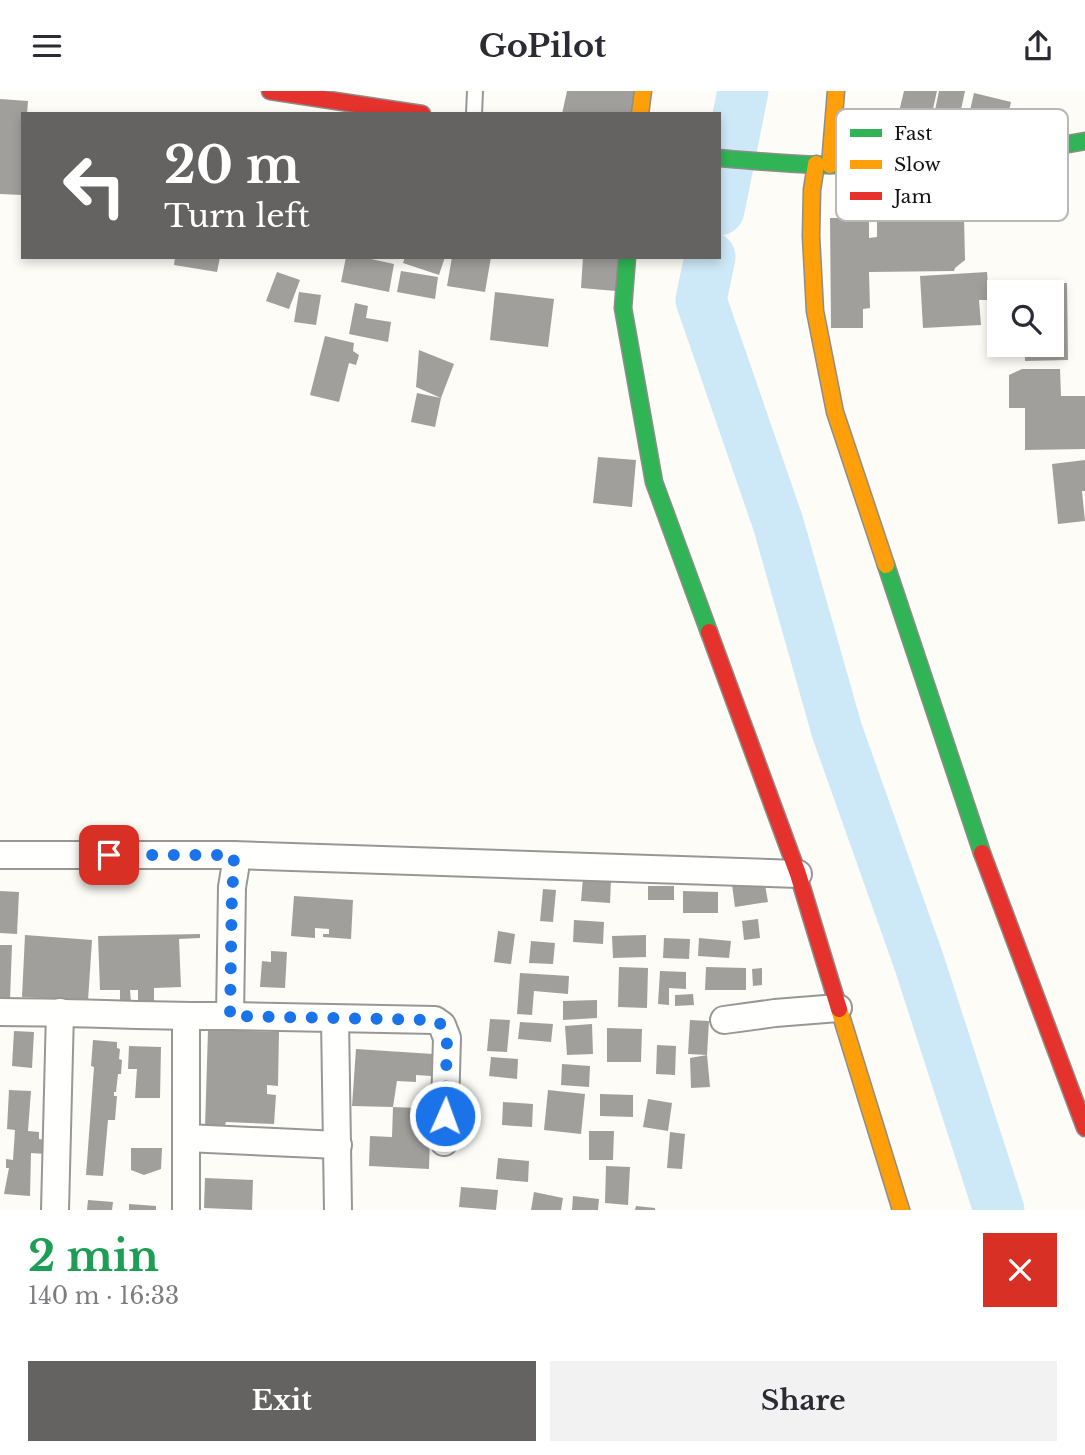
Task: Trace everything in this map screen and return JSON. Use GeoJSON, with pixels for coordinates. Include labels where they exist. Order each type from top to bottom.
{"type":"FeatureCollection","features":[{"type":"Feature","properties":{"kind":"street"},"geometry":{"type":"LineString","coordinates":[[270,91],[409,112]]}},
{"type":"Feature","properties":{"kind":"street"},"geometry":{"type":"LineString","coordinates":[[640,112],[643,91]]}},
{"type":"Feature","properties":{"kind":"street"},"geometry":{"type":"LineString","coordinates":[[836,91],[823,165],[812,190],[811,236],[815,311],[835,411],[982,853],[1085,1128]]}},
{"type":"Feature","properties":{"kind":"street"},"geometry":{"type":"LineString","coordinates":[[721,158],[836,165]]}},
{"type":"Feature","properties":{"kind":"street"},"geometry":{"type":"LineString","coordinates":[[627,259],[623,308],[654,482],[797,874],[899,1207]]}},
{"type":"Feature","properties":{"kind":"street"},"geometry":{"type":"LineString","coordinates":[[0,855],[233,855],[797,874]]}},
{"type":"Feature","properties":{"kind":"street"},"geometry":{"type":"LineString","coordinates":[[230,1016],[232,887],[235,869],[233,855]]}},
{"type":"Feature","properties":{"kind":"street"},"geometry":{"type":"LineString","coordinates":[[724,1020],[838,1008]]}},
{"type":"Feature","properties":{"kind":"street"},"geometry":{"type":"LineString","coordinates":[[0,1012],[435,1020],[442,1025],[447,1038],[444,1142]]}},
{"type":"Feature","properties":{"kind":"street"},"geometry":{"type":"LineString","coordinates":[[55,1210],[60,1012]]}},
{"type":"Feature","properties":{"kind":"street"},"geometry":{"type":"LineString","coordinates":[[186,1017],[186,1210]]}},
{"type":"Feature","properties":{"kind":"street"},"geometry":{"type":"LineString","coordinates":[[335,1019],[338,1210]]}},
{"type":"Feature","properties":{"kind":"street"},"geometry":{"type":"LineString","coordinates":[[186,1139],[338,1145]]}},
{"type":"Feature","properties":{"kind":"lane"},"geometry":{"type":"LineString","coordinates":[[474,112],[475,91]]}},
{"type":"Feature","properties":{"kind":"building"},"geometry":{"type":"Polygon","coordinates":[[[567,91],[636,91],[632,112],[562,112],[567,91]]]}},
{"type":"Feature","properties":{"kind":"building"},"geometry":{"type":"Polygon","coordinates":[[[904,91],[937,91],[933,109],[900,109],[904,91]]]}},
{"type":"Feature","properties":{"kind":"building"},"geometry":{"type":"Polygon","coordinates":[[[939,91],[965,91],[961,109],[935,109],[939,91]]]}},
{"type":"Feature","properties":{"kind":"building"},"geometry":{"type":"Polygon","coordinates":[[[974,93],[1011,102],[1009,109],[970,109],[974,93]]]}},
{"type":"Feature","properties":{"kind":"building"},"geometry":{"type":"Polygon","coordinates":[[[0,99],[28,101],[27,112],[21,112],[21,195],[0,194],[0,99]]]}},
{"type":"Feature","properties":{"kind":"building"},"geometry":{"type":"Polygon","coordinates":[[[830,218],[836,218],[836,221],[869,221],[869,238],[877,237],[877,221],[964,221],[965,260],[954,271],[869,272],[870,308],[863,309],[863,328],[831,328],[830,218]]]}},
{"type":"Feature","properties":{"kind":"building"},"geometry":{"type":"Polygon","coordinates":[[[175,259],[220,259],[217,272],[174,265],[175,259]]]}},
{"type":"Feature","properties":{"kind":"building"},"geometry":{"type":"Polygon","coordinates":[[[346,259],[371,259],[394,264],[389,292],[341,282],[346,259]]]}},
{"type":"Feature","properties":{"kind":"building"},"geometry":{"type":"Polygon","coordinates":[[[404,259],[444,259],[439,275],[403,263],[404,259]]]}},
{"type":"Feature","properties":{"kind":"building"},"geometry":{"type":"Polygon","coordinates":[[[452,259],[491,259],[485,292],[447,286],[452,259]]]}},
{"type":"Feature","properties":{"kind":"building"},"geometry":{"type":"Polygon","coordinates":[[[583,259],[619,259],[616,291],[581,288],[583,259]]]}},
{"type":"Feature","properties":{"kind":"building"},"geometry":{"type":"Polygon","coordinates":[[[401,271],[438,277],[435,299],[397,292],[401,271]]]}},
{"type":"Feature","properties":{"kind":"building"},"geometry":{"type":"Polygon","coordinates":[[[277,272],[300,280],[289,309],[266,301],[277,272]]]}},
{"type":"Feature","properties":{"kind":"building"},"geometry":{"type":"Polygon","coordinates":[[[987,272],[987,300],[979,300],[981,325],[923,328],[920,276],[987,272]]]}},
{"type":"Feature","properties":{"kind":"building"},"geometry":{"type":"Polygon","coordinates":[[[1064,283],[1067,283],[1068,360],[1025,361],[1025,357],[1064,357],[1064,283]]]}},
{"type":"Feature","properties":{"kind":"building"},"geometry":{"type":"Polygon","coordinates":[[[299,292],[321,295],[316,325],[294,322],[299,292]]]}},
{"type":"Feature","properties":{"kind":"building"},"geometry":{"type":"Polygon","coordinates":[[[495,292],[554,299],[548,347],[490,340],[495,292]]]}},
{"type":"Feature","properties":{"kind":"building"},"geometry":{"type":"Polygon","coordinates":[[[355,303],[368,306],[366,318],[391,322],[388,342],[349,334],[355,303]]]}},
{"type":"Feature","properties":{"kind":"building"},"geometry":{"type":"Polygon","coordinates":[[[325,336],[354,343],[353,351],[359,355],[356,365],[349,363],[339,402],[310,395],[325,336]]]}},
{"type":"Feature","properties":{"kind":"building"},"geometry":{"type":"Polygon","coordinates":[[[419,350],[454,364],[441,398],[416,387],[419,350]]]}},
{"type":"Feature","properties":{"kind":"building"},"geometry":{"type":"Polygon","coordinates":[[[1022,369],[1060,369],[1061,396],[1085,396],[1085,449],[1025,450],[1025,408],[1009,408],[1009,375],[1022,369]]]}},
{"type":"Feature","properties":{"kind":"building"},"geometry":{"type":"Polygon","coordinates":[[[417,393],[441,398],[435,427],[411,422],[417,393]]]}},
{"type":"Feature","properties":{"kind":"building"},"geometry":{"type":"Polygon","coordinates":[[[598,457],[636,460],[632,507],[593,503],[598,457]]]}},
{"type":"Feature","properties":{"kind":"building"},"geometry":{"type":"Polygon","coordinates":[[[1085,460],[1085,491],[1082,491],[1085,521],[1058,524],[1052,464],[1085,460]]]}},
{"type":"Feature","properties":{"kind":"building"},"geometry":{"type":"Polygon","coordinates":[[[583,878],[611,880],[610,903],[581,901],[583,878]]]}},
{"type":"Feature","properties":{"kind":"building"},"geometry":{"type":"Polygon","coordinates":[[[764,879],[768,902],[735,907],[732,885],[764,879]]]}},
{"type":"Feature","properties":{"kind":"building"},"geometry":{"type":"Polygon","coordinates":[[[648,886],[674,886],[674,900],[648,900],[648,886]]]}},
{"type":"Feature","properties":{"kind":"building"},"geometry":{"type":"Polygon","coordinates":[[[543,889],[556,890],[553,922],[540,921],[543,889]]]}},
{"type":"Feature","properties":{"kind":"building"},"geometry":{"type":"Polygon","coordinates":[[[0,891],[19,892],[17,934],[0,933],[0,891]]]}},
{"type":"Feature","properties":{"kind":"building"},"geometry":{"type":"Polygon","coordinates":[[[683,891],[718,892],[718,913],[683,913],[683,891]]]}},
{"type":"Feature","properties":{"kind":"building"},"geometry":{"type":"Polygon","coordinates":[[[294,896],[353,900],[351,939],[323,937],[323,934],[329,934],[329,929],[315,928],[315,938],[291,936],[294,896]]]}},
{"type":"Feature","properties":{"kind":"building"},"geometry":{"type":"Polygon","coordinates":[[[758,919],[760,938],[744,940],[742,921],[758,919]]]}},
{"type":"Feature","properties":{"kind":"building"},"geometry":{"type":"Polygon","coordinates":[[[574,920],[604,922],[603,944],[573,942],[574,920]]]}},
{"type":"Feature","properties":{"kind":"building"},"geometry":{"type":"Polygon","coordinates":[[[498,931],[515,934],[511,964],[494,962],[498,931]]]}},
{"type":"Feature","properties":{"kind":"building"},"geometry":{"type":"Polygon","coordinates":[[[200,934],[200,938],[179,939],[181,987],[154,988],[154,1004],[138,1004],[138,990],[130,990],[131,1002],[120,1003],[120,990],[100,990],[98,936],[200,934]]]}},
{"type":"Feature","properties":{"kind":"building"},"geometry":{"type":"Polygon","coordinates":[[[25,935],[92,940],[88,1001],[22,997],[25,935]]]}},
{"type":"Feature","properties":{"kind":"building"},"geometry":{"type":"Polygon","coordinates":[[[646,935],[646,957],[613,958],[612,936],[646,935]]]}},
{"type":"Feature","properties":{"kind":"building"},"geometry":{"type":"Polygon","coordinates":[[[664,938],[690,939],[689,959],[663,958],[664,938]]]}},
{"type":"Feature","properties":{"kind":"building"},"geometry":{"type":"Polygon","coordinates":[[[699,938],[731,941],[729,958],[698,956],[699,938]]]}},
{"type":"Feature","properties":{"kind":"building"},"geometry":{"type":"Polygon","coordinates":[[[531,941],[555,943],[553,964],[529,963],[531,941]]]}},
{"type":"Feature","properties":{"kind":"building"},"geometry":{"type":"Polygon","coordinates":[[[0,945],[12,945],[10,1000],[0,999],[0,945]]]}},
{"type":"Feature","properties":{"kind":"building"},"geometry":{"type":"Polygon","coordinates":[[[271,951],[287,952],[285,988],[260,987],[262,961],[271,962],[271,951]]]}},
{"type":"Feature","properties":{"kind":"building"},"geometry":{"type":"Polygon","coordinates":[[[619,967],[648,968],[647,1008],[618,1007],[619,967]]]}},
{"type":"Feature","properties":{"kind":"building"},"geometry":{"type":"Polygon","coordinates":[[[706,967],[746,968],[746,990],[705,990],[706,967]]]}},
{"type":"Feature","properties":{"kind":"building"},"geometry":{"type":"Polygon","coordinates":[[[762,968],[762,985],[753,986],[752,969],[762,968]]]}},
{"type":"Feature","properties":{"kind":"building"},"geometry":{"type":"Polygon","coordinates":[[[660,971],[686,972],[686,989],[669,988],[669,1005],[658,1004],[660,971]]]}},
{"type":"Feature","properties":{"kind":"building"},"geometry":{"type":"Polygon","coordinates":[[[520,973],[569,976],[568,994],[534,991],[532,1015],[517,1014],[520,973]]]}},
{"type":"Feature","properties":{"kind":"building"},"geometry":{"type":"Polygon","coordinates":[[[693,994],[694,1005],[675,1006],[675,995],[693,994]]]}},
{"type":"Feature","properties":{"kind":"building"},"geometry":{"type":"Polygon","coordinates":[[[597,1000],[597,1018],[563,1020],[563,1001],[597,1000]]]}},
{"type":"Feature","properties":{"kind":"building"},"geometry":{"type":"Polygon","coordinates":[[[490,1019],[510,1020],[507,1052],[487,1051],[490,1019]]]}},
{"type":"Feature","properties":{"kind":"building"},"geometry":{"type":"Polygon","coordinates":[[[690,1020],[709,1021],[707,1055],[688,1054],[690,1020]]]}},
{"type":"Feature","properties":{"kind":"building"},"geometry":{"type":"Polygon","coordinates":[[[520,1022],[553,1024],[551,1042],[518,1039],[520,1022]]]}},
{"type":"Feature","properties":{"kind":"building"},"geometry":{"type":"Polygon","coordinates":[[[592,1024],[593,1054],[567,1055],[565,1026],[592,1024]]]}},
{"type":"Feature","properties":{"kind":"building"},"geometry":{"type":"Polygon","coordinates":[[[607,1028],[642,1029],[641,1062],[607,1062],[607,1028]]]}},
{"type":"Feature","properties":{"kind":"building"},"geometry":{"type":"Polygon","coordinates":[[[208,1030],[279,1032],[278,1086],[267,1085],[267,1094],[276,1095],[274,1124],[226,1122],[224,1128],[205,1128],[208,1030]]]}},
{"type":"Feature","properties":{"kind":"building"},"geometry":{"type":"Polygon","coordinates":[[[14,1031],[34,1032],[32,1068],[12,1066],[14,1031]]]}},
{"type":"Feature","properties":{"kind":"building"},"geometry":{"type":"Polygon","coordinates":[[[93,1040],[117,1042],[117,1048],[120,1049],[119,1059],[122,1060],[121,1074],[118,1074],[114,1092],[114,1096],[117,1096],[115,1120],[108,1120],[103,1176],[86,1175],[94,1067],[91,1066],[93,1040]]]}},
{"type":"Feature","properties":{"kind":"building"},"geometry":{"type":"Polygon","coordinates":[[[657,1045],[676,1046],[675,1075],[656,1074],[657,1045]]]}},
{"type":"Feature","properties":{"kind":"building"},"geometry":{"type":"Polygon","coordinates":[[[129,1046],[161,1047],[160,1098],[135,1098],[137,1069],[128,1069],[129,1046]]]}},
{"type":"Feature","properties":{"kind":"building"},"geometry":{"type":"Polygon","coordinates":[[[356,1049],[433,1054],[431,1076],[416,1075],[416,1082],[397,1081],[393,1107],[352,1106],[356,1049]]]}},
{"type":"Feature","properties":{"kind":"building"},"geometry":{"type":"Polygon","coordinates":[[[707,1055],[710,1087],[691,1088],[690,1058],[707,1055]]]}},
{"type":"Feature","properties":{"kind":"building"},"geometry":{"type":"Polygon","coordinates":[[[491,1057],[518,1059],[517,1079],[489,1076],[491,1057]]]}},
{"type":"Feature","properties":{"kind":"building"},"geometry":{"type":"Polygon","coordinates":[[[562,1064],[590,1066],[589,1087],[561,1085],[562,1064]]]}},
{"type":"Feature","properties":{"kind":"building"},"geometry":{"type":"Polygon","coordinates":[[[9,1090],[31,1091],[28,1131],[39,1132],[39,1139],[45,1140],[45,1154],[31,1153],[30,1196],[4,1194],[9,1168],[6,1168],[6,1159],[13,1160],[15,1130],[7,1129],[9,1090]]]}},
{"type":"Feature","properties":{"kind":"building"},"geometry":{"type":"Polygon","coordinates":[[[548,1090],[585,1094],[581,1134],[544,1130],[548,1090]]]}},
{"type":"Feature","properties":{"kind":"building"},"geometry":{"type":"Polygon","coordinates":[[[600,1094],[633,1095],[633,1117],[600,1116],[600,1094]]]}},
{"type":"Feature","properties":{"kind":"building"},"geometry":{"type":"Polygon","coordinates":[[[648,1099],[672,1103],[668,1131],[643,1127],[648,1099]]]}},
{"type":"Feature","properties":{"kind":"building"},"geometry":{"type":"Polygon","coordinates":[[[503,1102],[533,1104],[532,1127],[502,1125],[503,1102]]]}},
{"type":"Feature","properties":{"kind":"building"},"geometry":{"type":"Polygon","coordinates":[[[393,1107],[418,1108],[416,1136],[430,1137],[429,1169],[369,1166],[370,1136],[392,1137],[393,1107]]]}},
{"type":"Feature","properties":{"kind":"building"},"geometry":{"type":"Polygon","coordinates":[[[589,1131],[614,1131],[613,1160],[589,1160],[589,1131]]]}},
{"type":"Feature","properties":{"kind":"building"},"geometry":{"type":"Polygon","coordinates":[[[670,1132],[685,1134],[682,1169],[667,1168],[670,1132]]]}},
{"type":"Feature","properties":{"kind":"building"},"geometry":{"type":"Polygon","coordinates":[[[131,1148],[162,1148],[161,1169],[144,1175],[131,1170],[131,1148]]]}},
{"type":"Feature","properties":{"kind":"building"},"geometry":{"type":"Polygon","coordinates":[[[498,1158],[529,1161],[528,1182],[496,1179],[498,1158]]]}},
{"type":"Feature","properties":{"kind":"building"},"geometry":{"type":"Polygon","coordinates":[[[606,1166],[630,1167],[628,1205],[605,1203],[606,1166]]]}},
{"type":"Feature","properties":{"kind":"building"},"geometry":{"type":"Polygon","coordinates":[[[205,1178],[253,1180],[252,1210],[204,1208],[205,1178]]]}},
{"type":"Feature","properties":{"kind":"building"},"geometry":{"type":"Polygon","coordinates":[[[461,1187],[498,1190],[496,1210],[459,1207],[461,1187]]]}},
{"type":"Feature","properties":{"kind":"building"},"geometry":{"type":"Polygon","coordinates":[[[534,1192],[563,1198],[561,1210],[531,1210],[534,1192]]]}},
{"type":"Feature","properties":{"kind":"building"},"geometry":{"type":"Polygon","coordinates":[[[573,1196],[599,1199],[598,1210],[572,1210],[573,1196]]]}},
{"type":"Feature","properties":{"kind":"building"},"geometry":{"type":"Polygon","coordinates":[[[88,1200],[113,1202],[112,1210],[87,1210],[88,1200]]]}},
{"type":"Feature","properties":{"kind":"building"},"geometry":{"type":"Polygon","coordinates":[[[129,1204],[156,1206],[156,1210],[129,1210],[129,1204]]]}},
{"type":"Feature","properties":{"kind":"building"},"geometry":{"type":"Polygon","coordinates":[[[636,1206],[655,1208],[655,1210],[635,1210],[636,1206]]]}},
{"type":"Feature","properties":{"kind":"waterway"},"geometry":{"type":"LineString","coordinates":[[721,200],[743,91]]}},
{"type":"Feature","properties":{"kind":"waterway"},"geometry":{"type":"LineString","coordinates":[[710,259],[701,300],[778,523],[837,731],[919,962],[999,1210]]}},
{"type":"Feature","properties":{"kind":"traffic: fast"},"geometry":{"type":"LineString","coordinates":[[1068,144],[1085,141]]}},
{"type":"Feature","properties":{"kind":"traffic: fast"},"geometry":{"type":"LineString","coordinates":[[721,158],[836,165]]}},
{"type":"Feature","properties":{"kind":"traffic: fast"},"geometry":{"type":"LineString","coordinates":[[627,259],[623,308],[654,482],[709,632]]}},
{"type":"Feature","properties":{"kind":"traffic: fast"},"geometry":{"type":"LineString","coordinates":[[886,565],[982,853]]}},
{"type":"Feature","properties":{"kind":"traffic: slow"},"geometry":{"type":"LineString","coordinates":[[640,112],[643,91]]}},
{"type":"Feature","properties":{"kind":"traffic: slow"},"geometry":{"type":"LineString","coordinates":[[830,165],[836,91]]}},
{"type":"Feature","properties":{"kind":"traffic: slow"},"geometry":{"type":"LineString","coordinates":[[816,164],[812,190],[811,236],[815,311],[835,412],[886,565]]}},
{"type":"Feature","properties":{"kind":"traffic: slow"},"geometry":{"type":"LineString","coordinates":[[839,1009],[901,1210]]}},
{"type":"Feature","properties":{"kind":"traffic: jam"},"geometry":{"type":"LineString","coordinates":[[270,91],[409,112]]}},
{"type":"Feature","properties":{"kind":"traffic: jam"},"geometry":{"type":"LineString","coordinates":[[709,632],[798,874],[839,1009]]}},
{"type":"Feature","properties":{"kind":"traffic: jam"},"geometry":{"type":"LineString","coordinates":[[982,853],[1085,1128]]}},
{"type":"Feature","properties":{"kind":"route"},"geometry":{"type":"LineString","coordinates":[[109,855],[233,855],[235,869],[232,887],[230,1016],[438,1021],[447,1038],[445,1116]]}}]}
